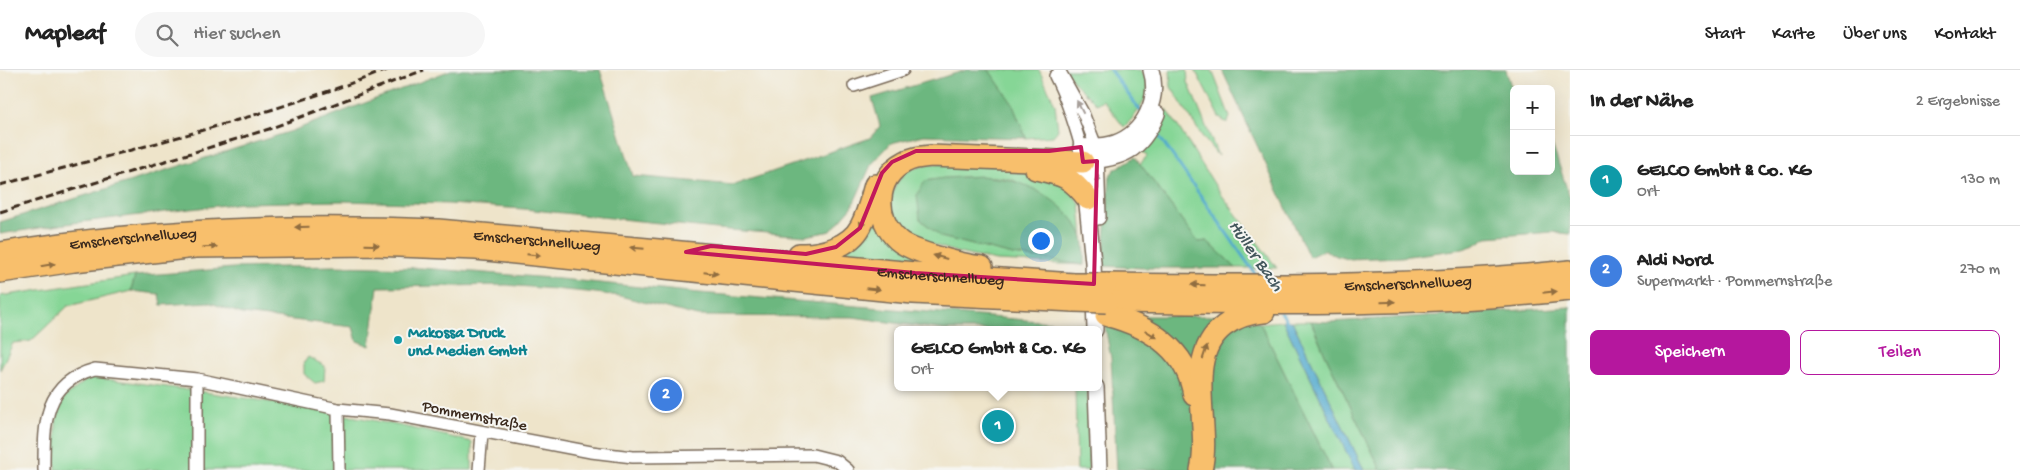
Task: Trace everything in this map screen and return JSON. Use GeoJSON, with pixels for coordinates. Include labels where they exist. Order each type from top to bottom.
{"type":"FeatureCollection","features":[{"type":"Feature","properties":{"kind":"highway"},"geometry":{"type":"LineString","coordinates":[[686,252],[711,246],[806,254],[821,253],[836,247],[849,239],[860,228],[876,183],[882,173],[892,162],[904,154],[916,151],[934,149],[1049,151],[1089,154]]}},
{"type":"Feature","properties":{"kind":"highway"},"geometry":{"type":"LineString","coordinates":[[1089,154],[1002,158],[917,157],[904,162],[886,178],[880,206],[882,218],[888,230],[900,242],[921,252],[977,267],[1045,276],[1074,298],[1103,308],[1163,341],[1176,352],[1186,366],[1192,381],[1198,449],[1196,462],[1192,470]]}},
{"type":"Feature","properties":{"kind":"highway"},"geometry":{"type":"LineString","coordinates":[[1002,158],[1056,173],[1071,180],[1088,199]]}},
{"type":"Feature","properties":{"kind":"highway","name":"Emscherschnellweg"},"geometry":{"type":"LineString","coordinates":[[0,253],[82,240],[198,231],[303,227],[438,230],[915,273],[1074,298]]}},
{"type":"Feature","properties":{"kind":"highway","name":"Emscherschnellweg"},"geometry":{"type":"LineString","coordinates":[[0,272],[194,247],[374,245],[476,249],[913,294],[993,298],[1074,298]]}},
{"type":"Feature","properties":{"kind":"highway","name":"Emscherschnellweg"},"geometry":{"type":"LineString","coordinates":[[1254,300],[1328,285],[1531,275],[1570,271]]}},
{"type":"Feature","properties":{"kind":"highway","name":"Emscherschnellweg"},"geometry":{"type":"LineString","coordinates":[[1254,300],[1298,310],[1306,303],[1426,301],[1570,290]]}},
{"type":"Feature","properties":{"kind":"highway"},"geometry":{"type":"LineString","coordinates":[[1074,298],[1103,308],[1254,300]]}},
{"type":"Feature","properties":{"kind":"highway"},"geometry":{"type":"LineString","coordinates":[[1201,470],[1204,448],[1201,385],[1204,352],[1218,331],[1231,321],[1246,314],[1254,300]]}},
{"type":"Feature","properties":{"kind":"street"},"geometry":{"type":"LineString","coordinates":[[854,86],[903,70]]}},
{"type":"Feature","properties":{"kind":"street"},"geometry":{"type":"LineString","coordinates":[[1052,70],[1089,154],[1088,199],[1090,239],[1103,308]]}},
{"type":"Feature","properties":{"kind":"street"},"geometry":{"type":"LineString","coordinates":[[1059,70],[1083,112],[1098,206],[1097,238],[1093,262]]}},
{"type":"Feature","properties":{"kind":"street"},"geometry":{"type":"LineString","coordinates":[[1151,70],[1156,105]]}},
{"type":"Feature","properties":{"kind":"street"},"geometry":{"type":"LineString","coordinates":[[1089,154],[1120,157],[1128,152],[1139,135],[1151,126],[1161,86],[1158,70]]}},
{"type":"Feature","properties":{"kind":"street","name":"Pommernstraße"},"geometry":{"type":"LineString","coordinates":[[44,470],[45,424],[53,398],[61,387],[71,379],[82,372],[95,368],[197,379],[338,409],[390,414],[482,433],[591,452],[633,456],[813,455],[824,456],[837,461],[848,470]]}},
{"type":"Feature","properties":{"kind":"street"},"geometry":{"type":"LineString","coordinates":[[197,379],[197,470]]}},
{"type":"Feature","properties":{"kind":"street"},"geometry":{"type":"LineString","coordinates":[[1096,391],[1100,470]]}},
{"type":"Feature","properties":{"kind":"street"},"geometry":{"type":"LineString","coordinates":[[338,409],[339,470]]}},
{"type":"Feature","properties":{"kind":"street"},"geometry":{"type":"LineString","coordinates":[[479,470],[482,433]]}},
{"type":"Feature","properties":{"kind":"highlighted area"},"geometry":{"type":"Polygon","coordinates":[[[1081,147],[1083,162],[1097,161],[1094,284],[915,273],[686,252],[711,246],[806,254],[836,247],[860,228],[882,173],[892,162],[916,151],[1049,151],[1081,147]]]}},
{"type":"Feature","properties":{"kind":"green space"},"geometry":{"type":"Polygon","coordinates":[[[451,70],[600,70],[633,176],[734,185],[870,138],[880,126],[872,98],[967,70],[989,70],[1012,103],[1026,138],[924,135],[891,143],[871,165],[852,207],[831,231],[806,236],[717,229],[524,209],[449,204],[343,201],[241,203],[73,223],[0,234],[0,222],[292,131],[451,70]]]}},
{"type":"Feature","properties":{"kind":"green space"},"geometry":{"type":"Polygon","coordinates":[[[988,70],[1039,70],[1055,104],[1058,130],[1053,136],[1026,138],[1011,102],[988,70]]]}},
{"type":"Feature","properties":{"kind":"green space"},"geometry":{"type":"Polygon","coordinates":[[[1065,70],[1140,70],[1147,81],[1147,94],[1133,118],[1124,127],[1103,100],[1096,104],[1065,70]]]}},
{"type":"Feature","properties":{"kind":"green space"},"geometry":{"type":"Polygon","coordinates":[[[1170,70],[1187,70],[1188,82],[1218,156],[1202,136],[1171,87],[1170,70]]]}},
{"type":"Feature","properties":{"kind":"green space"},"geometry":{"type":"Polygon","coordinates":[[[1195,70],[1212,70],[1230,117],[1228,122],[1219,117],[1195,70]]]}},
{"type":"Feature","properties":{"kind":"green space"},"geometry":{"type":"Polygon","coordinates":[[[1222,70],[1506,70],[1511,85],[1510,175],[1555,175],[1555,153],[1570,198],[1570,234],[1552,232],[1487,237],[1475,245],[1463,249],[1401,257],[1348,259],[1324,250],[1309,257],[1222,70]]]}},
{"type":"Feature","properties":{"kind":"green space"},"geometry":{"type":"Polygon","coordinates":[[[1167,109],[1218,190],[1277,268],[1236,268],[1207,241],[1198,242],[1140,164],[1147,156],[1142,152],[1161,127],[1167,109]]]}},
{"type":"Feature","properties":{"kind":"green space"},"geometry":{"type":"Polygon","coordinates":[[[1135,157],[1198,242],[1207,241],[1236,268],[1103,266],[1110,176],[1114,170],[1135,157]]]}},
{"type":"Feature","properties":{"kind":"green space"},"geometry":{"type":"Polygon","coordinates":[[[930,164],[999,165],[1064,181],[1080,204],[1083,239],[1079,229],[1032,192],[1017,182],[998,177],[945,178],[925,181],[920,219],[941,237],[1013,255],[1084,265],[996,261],[959,253],[910,237],[900,229],[891,211],[891,198],[896,184],[907,170],[930,164]]]}},
{"type":"Feature","properties":{"kind":"green space"},"geometry":{"type":"Polygon","coordinates":[[[982,176],[1026,185],[1056,203],[1073,219],[1079,228],[1083,238],[1084,265],[1013,255],[941,237],[920,219],[917,195],[925,181],[982,176]]]}},
{"type":"Feature","properties":{"kind":"green space"},"geometry":{"type":"Polygon","coordinates":[[[870,217],[932,260],[839,252],[870,217]]]}},
{"type":"Feature","properties":{"kind":"green space"},"geometry":{"type":"Polygon","coordinates":[[[335,266],[421,268],[1086,326],[916,326],[853,317],[697,316],[620,296],[587,292],[507,285],[378,287],[370,346],[357,341],[353,327],[242,314],[208,302],[161,305],[159,294],[131,291],[135,276],[233,268],[335,266]]]}},
{"type":"Feature","properties":{"kind":"green space"},"geometry":{"type":"Polygon","coordinates":[[[135,276],[131,291],[68,306],[31,341],[13,343],[0,370],[0,296],[135,276]]]}},
{"type":"Feature","properties":{"kind":"green space"},"geometry":{"type":"Polygon","coordinates":[[[1570,307],[1570,470],[1381,470],[1311,321],[1331,322],[1570,307]]]}},
{"type":"Feature","properties":{"kind":"green space"},"geometry":{"type":"Polygon","coordinates":[[[1120,316],[1235,316],[1260,323],[1332,470],[1117,470],[1111,359],[1105,326],[1120,316]]]}},
{"type":"Feature","properties":{"kind":"green space"},"geometry":{"type":"Polygon","coordinates":[[[1283,321],[1355,470],[1332,470],[1260,323],[1283,321]]]}},
{"type":"Feature","properties":{"kind":"green space"},"geometry":{"type":"Polygon","coordinates":[[[1292,321],[1311,321],[1381,470],[1364,470],[1292,321]]]}},
{"type":"Feature","properties":{"kind":"green space"},"geometry":{"type":"Polygon","coordinates":[[[308,357],[325,366],[324,381],[315,383],[304,374],[304,363],[308,357]]]}},
{"type":"Feature","properties":{"kind":"green space"},"geometry":{"type":"Polygon","coordinates":[[[90,377],[330,412],[472,442],[472,470],[56,470],[56,422],[64,398],[90,377]]]}},
{"type":"Feature","properties":{"kind":"green space"},"geometry":{"type":"Polygon","coordinates":[[[1075,391],[1087,391],[1089,470],[1077,470],[1075,391]]]}},
{"type":"Feature","properties":{"kind":"water"},"geometry":{"type":"Polygon","coordinates":[[[1283,321],[1292,321],[1364,470],[1355,470],[1283,321]]]}},
{"type":"Feature","properties":{"kind":"waterway","name":"Hüller Bach"},"geometry":{"type":"LineString","coordinates":[[1110,70],[1143,114]]}},
{"type":"Feature","properties":{"kind":"waterway","name":"Hüller Bach"},"geometry":{"type":"LineString","coordinates":[[1154,129],[1258,278]]}},
{"type":"Feature","properties":{"kind":"waterway","name":"Hüller Bach"},"geometry":{"type":"LineString","coordinates":[[1281,312],[1288,323]]}},
{"type":"Feature","properties":{"kind":"railway"},"geometry":{"type":"LineString","coordinates":[[0,185],[243,118],[387,70]]}},
{"type":"Feature","properties":{"kind":"railway"},"geometry":{"type":"LineString","coordinates":[[0,212],[269,129],[424,70]]}},
{"type":"Feature","properties":{"kind":"place","name":"Makossa Druck und Medien GmbH"},"geometry":{"type":"Point","coordinates":[398,340]}},
{"type":"Feature","properties":{"kind":"place","name":"Aldi Nord"},"geometry":{"type":"Point","coordinates":[666,395]}},
{"type":"Feature","properties":{"kind":"place","name":"GELCO GmbH & Co. KG"},"geometry":{"type":"Point","coordinates":[998,426]}}]}
